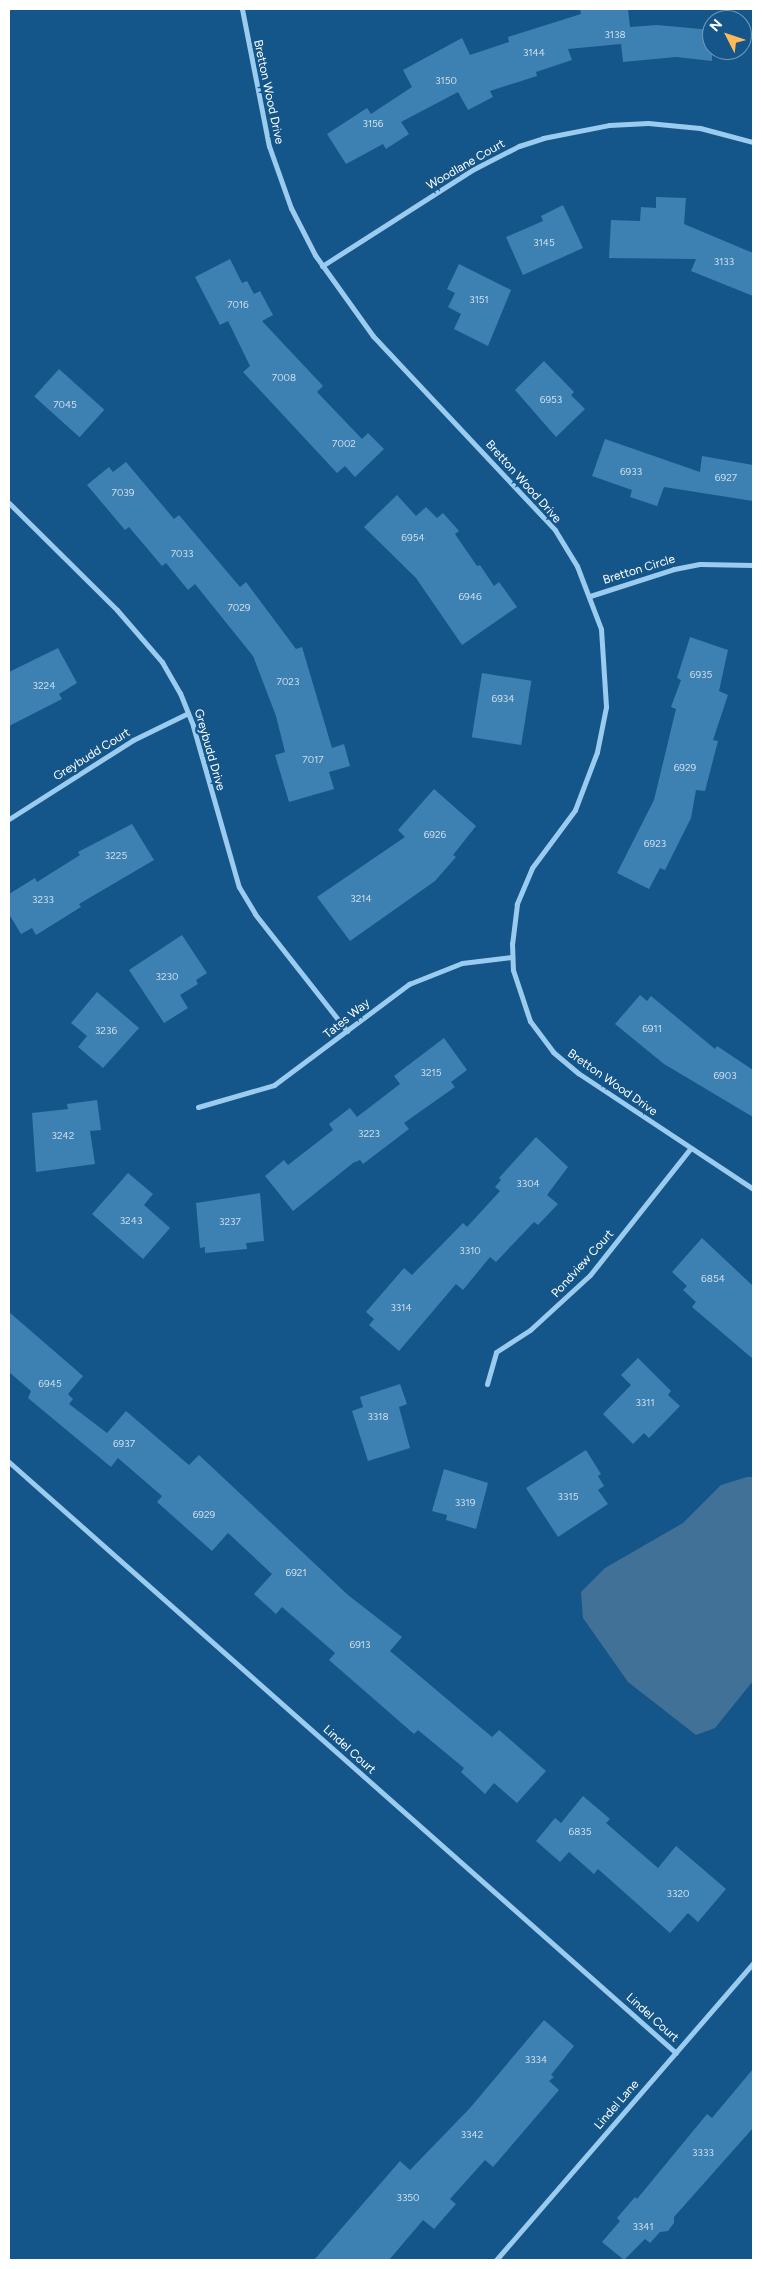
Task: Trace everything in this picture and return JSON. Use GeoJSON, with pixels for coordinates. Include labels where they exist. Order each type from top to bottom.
{"type":"FeatureCollection","features":[{"type":"Feature","properties":{"kind":"street","name":"Bretton Wood Drive"},"geometry":{"type":"LineString","coordinates":[[242,9],[269,146],[291,208],[322,266],[374,336],[548,522],[568,550],[590,596],[605,660],[606,707],[602,737],[588,782],[575,810],[565,827],[540,855],[522,889],[514,920],[512,957],[516,982],[530,1021],[553,1052],[578,1073],[753,1189]]}},
{"type":"Feature","properties":{"kind":"street","name":"Woodlane Court"},"geometry":{"type":"LineString","coordinates":[[322,266],[472,170],[519,146],[544,138],[609,125],[648,123],[700,128],[753,142]]}},
{"type":"Feature","properties":{"kind":"street","name":"Greybudd Drive"},"geometry":{"type":"LineString","coordinates":[[9,503],[117,610],[153,650],[172,679],[188,713],[239,886],[255,914],[347,1031]]}},
{"type":"Feature","properties":{"kind":"street","name":"Bretton Circle"},"geometry":{"type":"LineString","coordinates":[[590,596],[667,570],[700,564],[753,565]]}},
{"type":"Feature","properties":{"kind":"street","name":"Greybudd Court"},"geometry":{"type":"LineString","coordinates":[[9,820],[133,740],[188,713]]}},
{"type":"Feature","properties":{"kind":"street","name":"Tates Way"},"geometry":{"type":"LineString","coordinates":[[198,1107],[274,1085],[409,984],[462,963],[512,957]]}},
{"type":"Feature","properties":{"kind":"street","name":"Pondview Court"},"geometry":{"type":"LineString","coordinates":[[487,1384],[496,1352],[530,1330],[590,1275],[690,1149]]}},
{"type":"Feature","properties":{"kind":"street","name":"Lindel Court"},"geometry":{"type":"LineString","coordinates":[[9,1462],[676,2053]]}},
{"type":"Feature","properties":{"kind":"street","name":"Lindel Lane"},"geometry":{"type":"LineString","coordinates":[[496,2260],[753,1963]]}},
{"type":"Feature","properties":{"kind":"water"},"geometry":{"type":"Polygon","coordinates":[[[753,1477],[753,1681],[715,1728],[696,1735],[628,1682],[583,1618],[581,1592],[605,1568],[683,1523],[721,1485],[753,1477]]]}},
{"type":"Feature","properties":{"kind":"building"},"geometry":{"type":"Polygon","coordinates":[[[580,9],[628,9],[630,27],[657,25],[702,29],[702,60],[676,57],[623,62],[621,44],[568,49],[572,60],[536,72],[537,76],[490,91],[493,97],[468,110],[458,92],[401,122],[409,134],[386,149],[383,144],[346,164],[327,134],[367,108],[371,114],[412,87],[403,70],[462,38],[470,55],[509,42],[508,37],[581,14],[580,9]]]}},
{"type":"Feature","properties":{"kind":"building"},"geometry":{"type":"Polygon","coordinates":[[[656,197],[686,198],[684,224],[753,253],[753,296],[691,271],[696,259],[609,258],[611,220],[640,221],[641,207],[656,208],[656,197]]]}},
{"type":"Feature","properties":{"kind":"building"},"geometry":{"type":"Polygon","coordinates":[[[563,205],[583,248],[523,275],[506,237],[543,221],[541,216],[563,205]]]}},
{"type":"Feature","properties":{"kind":"building"},"geometry":{"type":"Polygon","coordinates":[[[230,259],[242,283],[247,281],[254,294],[260,291],[273,315],[262,321],[323,386],[317,392],[362,439],[368,433],[384,449],[355,477],[345,466],[337,473],[243,372],[250,366],[228,321],[220,325],[195,277],[230,259]]]}},
{"type":"Feature","properties":{"kind":"building"},"geometry":{"type":"Polygon","coordinates":[[[459,264],[511,290],[488,346],[454,329],[461,314],[448,307],[455,293],[447,289],[459,264]]]}},
{"type":"Feature","properties":{"kind":"building"},"geometry":{"type":"Polygon","coordinates":[[[544,361],[574,392],[571,395],[585,409],[556,437],[515,390],[544,361]]]}},
{"type":"Feature","properties":{"kind":"building"},"geometry":{"type":"Polygon","coordinates":[[[59,369],[104,410],[80,437],[34,396],[59,369]]]}},
{"type":"Feature","properties":{"kind":"building"},"geometry":{"type":"Polygon","coordinates":[[[605,439],[700,472],[702,456],[753,465],[753,501],[664,487],[657,506],[630,497],[632,490],[592,476],[605,439]]]}},
{"type":"Feature","properties":{"kind":"building"},"geometry":{"type":"Polygon","coordinates":[[[126,462],[174,519],[179,515],[240,587],[246,582],[296,649],[302,647],[332,748],[344,744],[350,766],[329,772],[334,789],[289,802],[275,755],[285,752],[276,716],[253,656],[195,584],[188,590],[166,563],[162,566],[129,527],[125,530],[87,485],[109,467],[113,472],[126,462]]]}},
{"type":"Feature","properties":{"kind":"building"},"geometry":{"type":"Polygon","coordinates":[[[397,495],[416,516],[426,507],[437,518],[443,513],[459,531],[455,534],[477,566],[480,565],[494,586],[499,582],[517,607],[462,645],[416,578],[364,527],[397,495]]]}},
{"type":"Feature","properties":{"kind":"building"},"geometry":{"type":"Polygon","coordinates":[[[690,637],[728,650],[719,691],[728,695],[713,740],[718,741],[705,791],[696,790],[691,818],[665,870],[660,868],[649,889],[617,873],[654,800],[676,709],[671,707],[681,680],[677,678],[690,637]]]}},
{"type":"Feature","properties":{"kind":"building"},"geometry":{"type":"Polygon","coordinates":[[[58,648],[77,683],[59,694],[62,699],[9,726],[9,672],[58,648]]]}},
{"type":"Feature","properties":{"kind":"building"},"geometry":{"type":"Polygon","coordinates":[[[482,673],[531,681],[521,745],[472,737],[482,673]]]}},
{"type":"Feature","properties":{"kind":"building"},"geometry":{"type":"Polygon","coordinates":[[[434,789],[476,826],[453,855],[456,857],[435,881],[350,941],[317,897],[405,837],[398,830],[434,789]]]}},
{"type":"Feature","properties":{"kind":"building"},"geometry":{"type":"Polygon","coordinates":[[[132,824],[154,860],[79,904],[81,907],[36,935],[32,928],[21,934],[9,914],[9,894],[35,878],[37,882],[80,855],[78,852],[132,824]]]}},
{"type":"Feature","properties":{"kind":"building"},"geometry":{"type":"Polygon","coordinates":[[[182,935],[207,973],[196,980],[198,984],[180,995],[188,1008],[164,1023],[129,970],[182,935]]]}},
{"type":"Feature","properties":{"kind":"building"},"geometry":{"type":"Polygon","coordinates":[[[97,992],[139,1028],[103,1068],[78,1047],[87,1036],[71,1023],[97,992]]]}},
{"type":"Feature","properties":{"kind":"building"},"geometry":{"type":"Polygon","coordinates":[[[640,995],[647,1001],[651,996],[715,1049],[717,1046],[753,1070],[753,1117],[664,1064],[615,1024],[640,995]]]}},
{"type":"Feature","properties":{"kind":"building"},"geometry":{"type":"Polygon","coordinates":[[[444,1038],[467,1070],[451,1082],[455,1087],[404,1123],[409,1129],[363,1164],[360,1160],[353,1163],[293,1211],[265,1176],[284,1160],[288,1165],[333,1130],[329,1124],[350,1108],[357,1117],[400,1084],[394,1076],[444,1038]]]}},
{"type":"Feature","properties":{"kind":"building"},"geometry":{"type":"Polygon","coordinates":[[[97,1100],[101,1130],[90,1131],[95,1164],[36,1172],[32,1113],[68,1109],[67,1104],[97,1100]]]}},
{"type":"Feature","properties":{"kind":"building"},"geometry":{"type":"Polygon","coordinates":[[[536,1137],[568,1167],[547,1195],[558,1204],[538,1225],[534,1222],[496,1262],[490,1257],[463,1290],[456,1284],[399,1351],[369,1325],[374,1319],[366,1312],[404,1268],[412,1275],[463,1223],[467,1227],[500,1191],[495,1187],[501,1180],[499,1178],[536,1137]]]}},
{"type":"Feature","properties":{"kind":"building"},"geometry":{"type":"Polygon","coordinates":[[[128,1173],[153,1194],[144,1205],[170,1228],[143,1259],[92,1214],[128,1173]]]}},
{"type":"Feature","properties":{"kind":"building"},"geometry":{"type":"Polygon","coordinates":[[[260,1193],[264,1241],[246,1243],[247,1249],[205,1253],[205,1247],[200,1248],[196,1203],[260,1193]]]}},
{"type":"Feature","properties":{"kind":"building"},"geometry":{"type":"Polygon","coordinates":[[[702,1238],[753,1286],[753,1359],[692,1307],[696,1302],[683,1290],[687,1286],[672,1272],[702,1238]]]}},
{"type":"Feature","properties":{"kind":"building"},"geometry":{"type":"Polygon","coordinates":[[[9,1312],[83,1376],[68,1394],[73,1399],[69,1404],[107,1433],[126,1411],[189,1465],[199,1455],[348,1595],[402,1637],[390,1651],[492,1737],[499,1730],[546,1771],[517,1803],[494,1783],[485,1794],[461,1772],[464,1768],[418,1730],[414,1734],[329,1660],[335,1653],[282,1607],[276,1614],[254,1594],[272,1574],[228,1533],[212,1551],[157,1502],[162,1496],[118,1458],[111,1467],[28,1398],[31,1391],[9,1372],[9,1312]]]}},
{"type":"Feature","properties":{"kind":"building"},"geometry":{"type":"Polygon","coordinates":[[[638,1358],[671,1391],[668,1395],[680,1406],[649,1438],[644,1433],[633,1444],[603,1414],[631,1385],[621,1375],[638,1358]]]}},
{"type":"Feature","properties":{"kind":"building"},"geometry":{"type":"Polygon","coordinates":[[[400,1384],[407,1404],[399,1407],[410,1448],[368,1461],[352,1411],[363,1407],[360,1397],[400,1384]]]}},
{"type":"Feature","properties":{"kind":"building"},"geometry":{"type":"Polygon","coordinates":[[[586,1450],[601,1474],[598,1476],[604,1486],[598,1490],[608,1504],[558,1537],[526,1488],[586,1450]]]}},
{"type":"Feature","properties":{"kind":"building"},"geometry":{"type":"Polygon","coordinates":[[[444,1469],[488,1483],[476,1529],[446,1520],[447,1515],[432,1511],[444,1469]]]}},
{"type":"Feature","properties":{"kind":"building"},"geometry":{"type":"Polygon","coordinates":[[[583,1796],[610,1819],[606,1823],[658,1868],[676,1846],[726,1889],[698,1922],[688,1913],[670,1933],[598,1869],[594,1874],[569,1852],[560,1862],[536,1841],[555,1818],[561,1823],[583,1796]]]}},
{"type":"Feature","properties":{"kind":"building"},"geometry":{"type":"Polygon","coordinates":[[[544,2020],[574,2046],[551,2075],[554,2077],[549,2081],[559,2090],[493,2167],[485,2160],[450,2199],[456,2204],[434,2229],[423,2220],[389,2260],[314,2260],[400,2161],[410,2170],[470,2108],[544,2020]]]}},
{"type":"Feature","properties":{"kind":"building"},"geometry":{"type":"Polygon","coordinates":[[[753,2069],[753,2128],[674,2217],[674,2223],[668,2231],[660,2232],[650,2243],[645,2239],[624,2260],[602,2242],[620,2221],[617,2218],[635,2197],[637,2199],[707,2114],[712,2118],[753,2069]]]}}]}
